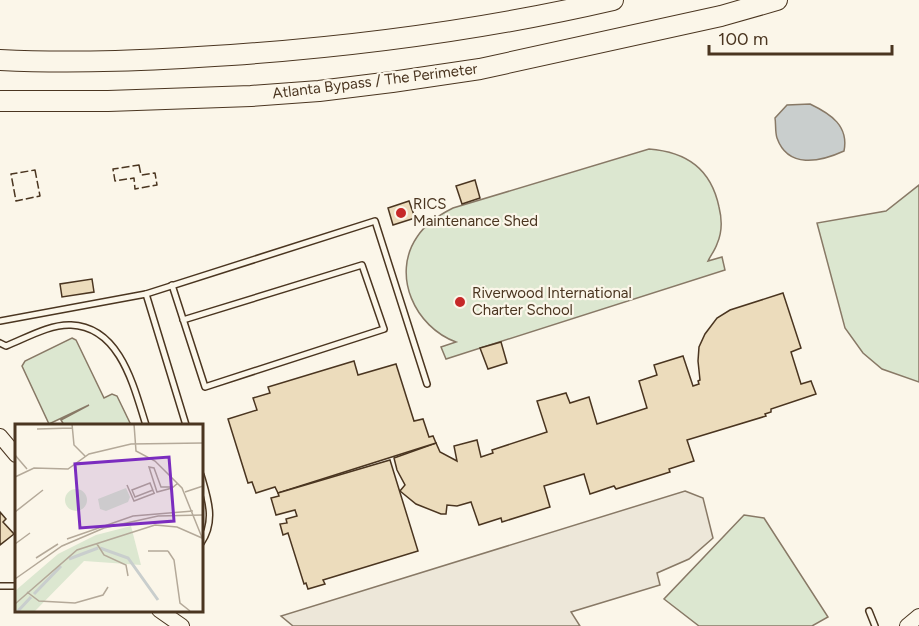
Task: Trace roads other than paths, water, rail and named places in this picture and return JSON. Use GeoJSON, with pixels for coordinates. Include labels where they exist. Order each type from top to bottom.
{"type":"FeatureCollection","features":[{"type":"Feature","properties":{"kind":"highway"},"geometry":{"type":"LineString","coordinates":[[0,60],[152,60],[305,49],[417,36],[613,0]]}},
{"type":"Feature","properties":{"kind":"highway","name":"Atlanta Bypass / The Perimeter"},"geometry":{"type":"LineString","coordinates":[[0,101],[108,101],[251,96],[392,82],[492,66],[721,16],[777,0]]}},
{"type":"Feature","properties":{"kind":"street"},"geometry":{"type":"LineString","coordinates":[[0,436],[15,454]]}},
{"type":"Feature","properties":{"kind":"street"},"geometry":{"type":"LineString","coordinates":[[162,611],[182,626]]}},
{"type":"Feature","properties":{"kind":"street"},"geometry":{"type":"LineString","coordinates":[[907,626],[919,616]]}},
{"type":"Feature","properties":{"kind":"lane"},"geometry":{"type":"LineString","coordinates":[[0,321],[146,294],[375,221],[427,384]]}},
{"type":"Feature","properties":{"kind":"lane"},"geometry":{"type":"LineString","coordinates":[[172,285],[183,320],[205,387],[384,329],[362,266],[183,320]]}},
{"type":"Feature","properties":{"kind":"lane"},"geometry":{"type":"LineString","coordinates":[[146,294],[186,424]]}},
{"type":"Feature","properties":{"kind":"lane"},"geometry":{"type":"LineString","coordinates":[[0,344],[6,346],[52,328],[71,325],[90,329],[118,353],[129,370],[146,424]]}},
{"type":"Feature","properties":{"kind":"lane"},"geometry":{"type":"LineString","coordinates":[[202,478],[209,502],[210,521],[202,541]]}},
{"type":"Feature","properties":{"kind":"lane"},"geometry":{"type":"LineString","coordinates":[[869,611],[875,626]]}},
{"type":"Feature","properties":{"kind":"place","name":"RICS Maintenance Shed"},"geometry":{"type":"Point","coordinates":[401,213]}},
{"type":"Feature","properties":{"kind":"place","name":"Riverwood International Charter School"},"geometry":{"type":"Point","coordinates":[460,302]}}]}
